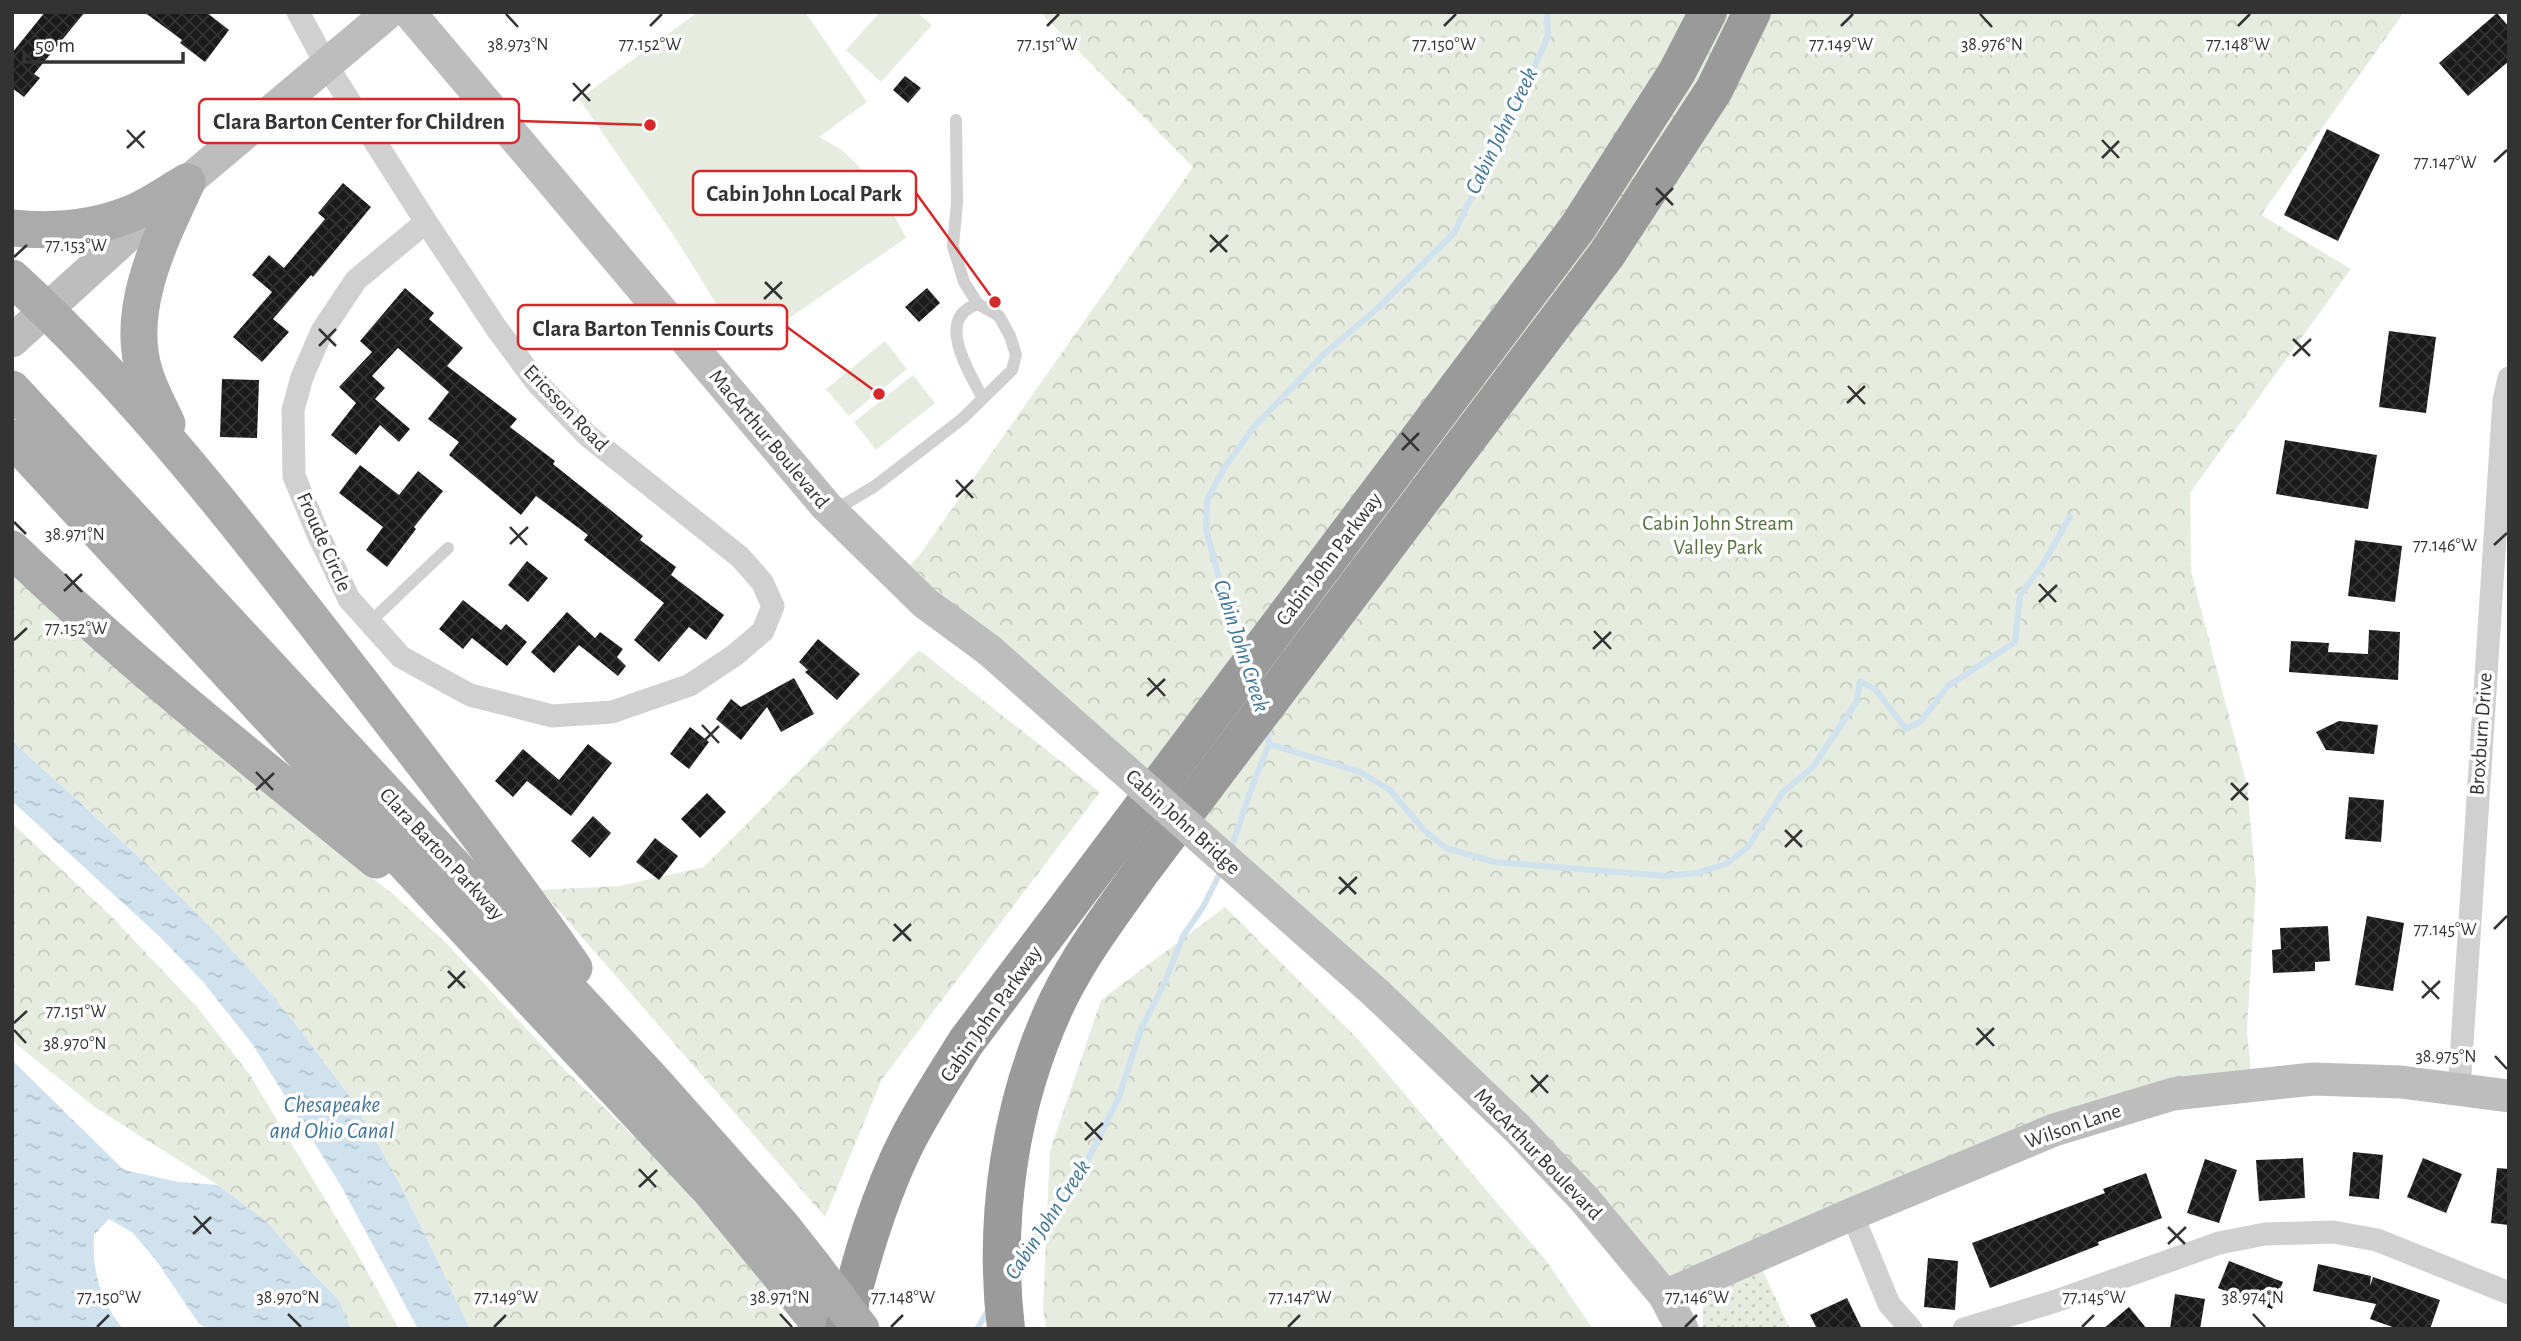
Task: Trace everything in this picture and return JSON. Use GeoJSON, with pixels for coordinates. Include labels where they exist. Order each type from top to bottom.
{"type":"FeatureCollection","features":[{"type":"Feature","properties":{"kind":"highway","name":"Cabin John Parkway"},"geometry":{"type":"LineString","coordinates":[[1006,1329],[1000,1262],[1003,1209],[1009,1159],[1028,1080],[1058,999],[1100,930],[1127,859],[1310,584],[1578,227],[1677,72],[1708,12]]}},
{"type":"Feature","properties":{"kind":"highway","name":"Cabin John Parkway"},"geometry":{"type":"LineString","coordinates":[[844,1329],[857,1276],[885,1194],[908,1140],[966,1042],[1303,659],[1607,254],[1714,90],[1752,12]]}},
{"type":"Feature","properties":{"kind":"main road"},"geometry":{"type":"LineString","coordinates":[[27,328],[187,181],[389,12]]}},
{"type":"Feature","properties":{"kind":"main road","name":"MacArthur Boulevard"},"geometry":{"type":"LineString","coordinates":[[409,12],[834,516],[925,603],[989,650]]}},
{"type":"Feature","properties":{"kind":"main road"},"geometry":{"type":"LineString","coordinates":[[12,228],[39,231],[83,228],[131,214],[187,181]]}},
{"type":"Feature","properties":{"kind":"main road"},"geometry":{"type":"LineString","coordinates":[[181,454],[144,374],[139,340],[145,287],[157,249],[187,181]]}},
{"type":"Feature","properties":{"kind":"main road"},"geometry":{"type":"LineString","coordinates":[[12,278],[27,328],[181,454],[302,605],[432,774],[655,1083]]}},
{"type":"Feature","properties":{"kind":"main road","name":"Clara Barton Parkway"},"geometry":{"type":"LineString","coordinates":[[12,389],[655,1083],[781,1225],[861,1329]]}},
{"type":"Feature","properties":{"kind":"main road","name":"Clara Barton Parkway"},"geometry":{"type":"LineString","coordinates":[[12,438],[709,1189],[816,1318]]}},
{"type":"Feature","properties":{"kind":"main road"},"geometry":{"type":"LineString","coordinates":[[12,549],[58,593],[218,732],[478,942]]}},
{"type":"Feature","properties":{"kind":"main road","name":"Cabin John Bridge"},"geometry":{"type":"LineString","coordinates":[[989,650],[1377,994]]}},
{"type":"Feature","properties":{"kind":"main road","name":"MacArthur Boulevard"},"geometry":{"type":"LineString","coordinates":[[1377,994],[1586,1200],[1665,1296],[1682,1329]]}},
{"type":"Feature","properties":{"kind":"main road","name":"Wilson Lane"},"geometry":{"type":"LineString","coordinates":[[1665,1296],[2054,1130],[2173,1094],[2313,1079],[2401,1082],[2509,1096]]}},
{"type":"Feature","properties":{"kind":"street","name":"Ericsson Road"},"geometry":{"type":"LineString","coordinates":[[298,12],[327,66],[426,222],[497,329],[537,383],[588,436],[740,557],[762,582],[773,606],[763,631],[735,655]]}},
{"type":"Feature","properties":{"kind":"street","name":"Froude Circle"},"geometry":{"type":"LineString","coordinates":[[426,222],[356,280],[322,331],[293,410],[294,477],[349,599],[401,657],[470,695],[552,716],[612,712],[690,685],[735,655]]}},
{"type":"Feature","properties":{"kind":"street","name":"Broxburn Drive"},"geometry":{"type":"LineString","coordinates":[[2459,1090],[2501,533],[2504,400],[2509,379]]}},
{"type":"Feature","properties":{"kind":"street"},"geometry":{"type":"LineString","coordinates":[[1852,1214],[1889,1304],[1911,1329]]}},
{"type":"Feature","properties":{"kind":"street"},"geometry":{"type":"LineString","coordinates":[[1964,1329],[2056,1301],[2219,1243],[2265,1234],[2333,1233],[2377,1240],[2509,1293]]}},
{"type":"Feature","properties":{"kind":"lane"},"geometry":{"type":"LineString","coordinates":[[834,516],[845,504],[875,486],[961,419],[1012,370],[1016,355],[1010,336],[999,316],[978,304],[964,282],[953,246],[957,203],[956,120]]}},
{"type":"Feature","properties":{"kind":"lane"},"geometry":{"type":"LineString","coordinates":[[978,304],[968,307],[958,322],[956,343],[982,397]]}},
{"type":"Feature","properties":{"kind":"lane"},"geometry":{"type":"LineString","coordinates":[[370,622],[448,548]]}},
{"type":"Feature","properties":{"kind":"green space"},"geometry":{"type":"Polygon","coordinates":[[[698,12],[805,12],[867,102],[819,137],[842,150],[879,186],[906,238],[760,338],[736,335],[676,239],[579,99],[698,12]]]}},
{"type":"Feature","properties":{"kind":"green space"},"geometry":{"type":"Polygon","coordinates":[[[880,12],[917,12],[932,25],[881,82],[846,50],[880,12]]]}},
{"type":"Feature","properties":{"kind":"green space","name":"Cabin John Stream Valley Park"},"geometry":{"type":"Polygon","coordinates":[[[1040,12],[2404,12],[2261,215],[2351,269],[2190,493],[2191,571],[2247,785],[2256,882],[2247,1030],[2252,1085],[2173,1094],[1665,1296],[1585,1200],[897,578],[918,557],[1193,167],[1040,12]]]}},
{"type":"Feature","properties":{"kind":"green space"},"geometry":{"type":"Polygon","coordinates":[[[885,341],[907,369],[849,416],[826,389],[885,341]]]}},
{"type":"Feature","properties":{"kind":"green space"},"geometry":{"type":"Polygon","coordinates":[[[913,375],[935,403],[876,450],[854,422],[913,375]]]}},
{"type":"Feature","properties":{"kind":"green space"},"geometry":{"type":"Polygon","coordinates":[[[12,570],[276,795],[322,840],[393,894],[447,944],[566,1071],[680,1181],[750,1264],[793,1329],[470,1329],[387,1161],[352,1100],[316,1051],[247,967],[172,888],[12,741],[12,570]]]}},
{"type":"Feature","properties":{"kind":"green space"},"geometry":{"type":"Polygon","coordinates":[[[919,650],[1100,792],[882,1079],[825,1217],[541,890],[619,886],[704,867],[919,650]]]}},
{"type":"Feature","properties":{"kind":"green space"},"geometry":{"type":"Polygon","coordinates":[[[12,823],[113,918],[198,1008],[250,1075],[352,1244],[399,1329],[351,1329],[339,1300],[267,1222],[218,1185],[96,1108],[15,1043],[12,1038],[12,823]]]}},
{"type":"Feature","properties":{"kind":"green space"},"geometry":{"type":"Polygon","coordinates":[[[1225,907],[1358,1039],[1545,1259],[1593,1329],[1046,1329],[1043,1308],[1050,1151],[1101,1000],[1225,907]]]}},
{"type":"Feature","properties":{"kind":"green space"},"geometry":{"type":"Polygon","coordinates":[[[1762,1269],[1790,1329],[1703,1329],[1703,1306],[1721,1287],[1762,1269]]]}},
{"type":"Feature","properties":{"kind":"water","name":"Chesapeake and Ohio Canal"},"geometry":{"type":"Polygon","coordinates":[[[12,741],[172,888],[247,966],[316,1051],[352,1100],[387,1161],[470,1329],[418,1329],[340,1184],[253,1045],[204,983],[160,937],[12,801],[12,741]]]}},
{"type":"Feature","properties":{"kind":"water"},"geometry":{"type":"Polygon","coordinates":[[[12,1060],[124,1170],[179,1182],[218,1185],[267,1222],[339,1300],[351,1329],[209,1329],[199,1324],[158,1263],[133,1233],[109,1219],[94,1235],[94,1261],[103,1296],[123,1329],[12,1329],[12,1060]]]}},
{"type":"Feature","properties":{"kind":"building"},"geometry":{"type":"Polygon","coordinates":[[[45,12],[85,12],[34,74],[40,78],[24,97],[12,88],[12,53],[45,12]]]}},
{"type":"Feature","properties":{"kind":"building"},"geometry":{"type":"Polygon","coordinates":[[[144,12],[206,12],[229,30],[205,62],[180,43],[182,40],[144,12]]]}},
{"type":"Feature","properties":{"kind":"building"},"geometry":{"type":"Polygon","coordinates":[[[2497,13],[2509,27],[2509,61],[2468,96],[2439,63],[2497,13]]]}},
{"type":"Feature","properties":{"kind":"building"},"geometry":{"type":"Polygon","coordinates":[[[905,76],[921,88],[908,103],[893,90],[905,76]]]}},
{"type":"Feature","properties":{"kind":"building"},"geometry":{"type":"Polygon","coordinates":[[[2327,129],[2380,155],[2338,241],[2284,215],[2327,129]]]}},
{"type":"Feature","properties":{"kind":"building"},"geometry":{"type":"Polygon","coordinates":[[[343,183],[371,207],[313,277],[311,275],[273,319],[289,332],[262,362],[233,337],[272,292],[252,275],[269,255],[284,268],[325,219],[318,213],[343,183]]]}},
{"type":"Feature","properties":{"kind":"building"},"geometry":{"type":"Polygon","coordinates":[[[405,288],[434,313],[429,319],[463,348],[447,366],[517,419],[510,427],[555,461],[553,464],[643,536],[640,540],[676,567],[671,575],[724,615],[706,640],[689,627],[659,662],[634,640],[664,603],[584,540],[588,535],[536,496],[521,515],[449,455],[459,442],[428,419],[449,392],[398,348],[372,376],[385,388],[375,399],[410,429],[399,442],[380,425],[356,455],[331,435],[356,403],[339,387],[372,352],[360,341],[405,288]]]}},
{"type":"Feature","properties":{"kind":"building"},"geometry":{"type":"Polygon","coordinates":[[[927,288],[940,303],[919,322],[905,307],[927,288]]]}},
{"type":"Feature","properties":{"kind":"building"},"geometry":{"type":"Polygon","coordinates":[[[2389,331],[2436,337],[2426,413],[2379,407],[2389,331]]]}},
{"type":"Feature","properties":{"kind":"building"},"geometry":{"type":"Polygon","coordinates":[[[222,379],[259,380],[257,438],[220,437],[222,379]]]}},
{"type":"Feature","properties":{"kind":"building"},"geometry":{"type":"Polygon","coordinates":[[[2285,440],[2377,455],[2368,509],[2276,494],[2285,440]]]}},
{"type":"Feature","properties":{"kind":"building"},"geometry":{"type":"Polygon","coordinates":[[[360,465],[399,495],[418,471],[443,491],[387,567],[366,550],[383,527],[339,493],[360,465]]]}},
{"type":"Feature","properties":{"kind":"building"},"geometry":{"type":"Polygon","coordinates":[[[2355,540],[2402,546],[2395,602],[2348,596],[2355,540]]]}},
{"type":"Feature","properties":{"kind":"building"},"geometry":{"type":"Polygon","coordinates":[[[527,561],[548,578],[528,602],[508,585],[527,561]]]}},
{"type":"Feature","properties":{"kind":"building"},"geometry":{"type":"Polygon","coordinates":[[[463,600],[501,630],[506,624],[527,642],[507,666],[472,638],[463,649],[439,629],[463,600]]]}},
{"type":"Feature","properties":{"kind":"building"},"geometry":{"type":"Polygon","coordinates":[[[567,612],[595,638],[600,632],[623,649],[617,657],[626,666],[618,676],[579,645],[554,673],[531,652],[567,612]]]}},
{"type":"Feature","properties":{"kind":"building"},"geometry":{"type":"Polygon","coordinates":[[[2369,630],[2400,632],[2398,680],[2289,672],[2291,641],[2329,643],[2328,652],[2368,654],[2369,630]]]}},
{"type":"Feature","properties":{"kind":"building"},"geometry":{"type":"Polygon","coordinates":[[[818,639],[860,674],[837,700],[805,672],[808,670],[799,662],[818,639]]]}},
{"type":"Feature","properties":{"kind":"building"},"geometry":{"type":"Polygon","coordinates":[[[794,678],[814,714],[781,732],[767,707],[741,740],[716,719],[731,699],[741,707],[794,678]]]}},
{"type":"Feature","properties":{"kind":"building"},"geometry":{"type":"Polygon","coordinates":[[[2339,721],[2378,725],[2374,754],[2326,750],[2316,732],[2339,721]]]}},
{"type":"Feature","properties":{"kind":"building"},"geometry":{"type":"Polygon","coordinates":[[[690,727],[709,742],[689,769],[670,754],[690,727]]]}},
{"type":"Feature","properties":{"kind":"building"},"geometry":{"type":"Polygon","coordinates":[[[588,744],[612,763],[571,816],[527,781],[513,797],[495,781],[523,749],[559,780],[588,744]]]}},
{"type":"Feature","properties":{"kind":"building"},"geometry":{"type":"Polygon","coordinates":[[[707,793],[726,812],[700,838],[681,819],[707,793]]]}},
{"type":"Feature","properties":{"kind":"building"},"geometry":{"type":"Polygon","coordinates":[[[2349,797],[2384,800],[2381,842],[2345,839],[2349,797]]]}},
{"type":"Feature","properties":{"kind":"building"},"geometry":{"type":"Polygon","coordinates":[[[593,816],[611,833],[590,858],[571,841],[593,816]]]}},
{"type":"Feature","properties":{"kind":"building"},"geometry":{"type":"Polygon","coordinates":[[[655,838],[678,856],[659,880],[636,862],[655,838]]]}},
{"type":"Feature","properties":{"kind":"building"},"geometry":{"type":"Polygon","coordinates":[[[2367,916],[2404,923],[2393,991],[2355,985],[2367,916]]]}},
{"type":"Feature","properties":{"kind":"building"},"geometry":{"type":"Polygon","coordinates":[[[2328,926],[2330,961],[2315,962],[2315,971],[2273,973],[2272,950],[2281,949],[2280,928],[2328,926]]]}},
{"type":"Feature","properties":{"kind":"building"},"geometry":{"type":"Polygon","coordinates":[[[2353,1152],[2383,1155],[2379,1199],[2349,1196],[2353,1152]]]}},
{"type":"Feature","properties":{"kind":"building"},"geometry":{"type":"Polygon","coordinates":[[[2303,1158],[2305,1198],[2259,1201],[2256,1160],[2303,1158]]]}},
{"type":"Feature","properties":{"kind":"building"},"geometry":{"type":"Polygon","coordinates":[[[2423,1158],[2462,1174],[2446,1213],[2407,1197],[2423,1158]]]}},
{"type":"Feature","properties":{"kind":"building"},"geometry":{"type":"Polygon","coordinates":[[[2205,1159],[2237,1170],[2219,1223],[2187,1213],[2205,1159]]]}},
{"type":"Feature","properties":{"kind":"building"},"geometry":{"type":"Polygon","coordinates":[[[2497,1168],[2509,1169],[2509,1225],[2491,1223],[2497,1168]]]}},
{"type":"Feature","properties":{"kind":"building"},"geometry":{"type":"Polygon","coordinates":[[[2146,1173],[2162,1218],[1990,1288],[1972,1243],[2105,1193],[2103,1189],[2146,1173]]]}},
{"type":"Feature","properties":{"kind":"building"},"geometry":{"type":"Polygon","coordinates":[[[1928,1258],[1958,1261],[1955,1310],[1924,1307],[1928,1258]]]}},
{"type":"Feature","properties":{"kind":"building"},"geometry":{"type":"Polygon","coordinates":[[[2229,1261],[2283,1282],[2272,1309],[2218,1288],[2229,1261]]]}},
{"type":"Feature","properties":{"kind":"building"},"geometry":{"type":"Polygon","coordinates":[[[2318,1264],[2371,1276],[2370,1286],[2373,1277],[2440,1300],[2430,1329],[2398,1329],[2370,1319],[2376,1304],[2313,1291],[2318,1264]]]}},
{"type":"Feature","properties":{"kind":"building"},"geometry":{"type":"Polygon","coordinates":[[[2175,1294],[2205,1299],[2200,1329],[2170,1329],[2175,1294]]]}},
{"type":"Feature","properties":{"kind":"building"},"geometry":{"type":"Polygon","coordinates":[[[1847,1298],[1862,1329],[1817,1329],[1810,1315],[1847,1298]]]}},
{"type":"Feature","properties":{"kind":"building"},"geometry":{"type":"Polygon","coordinates":[[[2129,1307],[2147,1329],[2103,1329],[2129,1307]]]}},
{"type":"Feature","properties":{"kind":"waterway","name":"Cabin John Creek"},"geometry":{"type":"LineString","coordinates":[[1240,655],[1206,530],[1207,500],[1224,468],[1253,428],[1324,354],[1379,307],[1454,233],[1487,156],[1524,89],[1548,37],[1547,12]]}},
{"type":"Feature","properties":{"kind":"waterway"},"geometry":{"type":"LineString","coordinates":[[1269,744],[1360,772],[1390,790],[1424,830],[1446,848],[1494,862],[1667,876],[1696,873],[1726,864],[1748,847],[1783,792],[1813,767],[1857,701],[1860,681],[1876,690],[1906,729],[1921,721],[1948,686],[2015,642],[2020,595],[2042,566],[2070,517]]}},
{"type":"Feature","properties":{"kind":"waterway","name":"Cabin John Creek"},"geometry":{"type":"LineString","coordinates":[[1231,849],[1269,744],[1267,727]]}},
{"type":"Feature","properties":{"kind":"waterway","name":"Cabin John Creek"},"geometry":{"type":"LineString","coordinates":[[1017,1264],[1089,1158],[1119,1097],[1141,1029],[1165,982],[1183,936],[1203,907],[1222,869]]}},
{"type":"Feature","properties":{"kind":"waterway","name":"Cabin John Creek"},"geometry":{"type":"LineString","coordinates":[[977,1329],[989,1309]]}},
{"type":"Feature","properties":{"kind":"place","name":"Clara Barton Center for Children"},"geometry":{"type":"Point","coordinates":[650,125]}},
{"type":"Feature","properties":{"kind":"place","name":"Cabin John Local Park"},"geometry":{"type":"Point","coordinates":[995,302]}},
{"type":"Feature","properties":{"kind":"place","name":"Clara Barton Tennis Courts"},"geometry":{"type":"Point","coordinates":[879,394]}}]}
